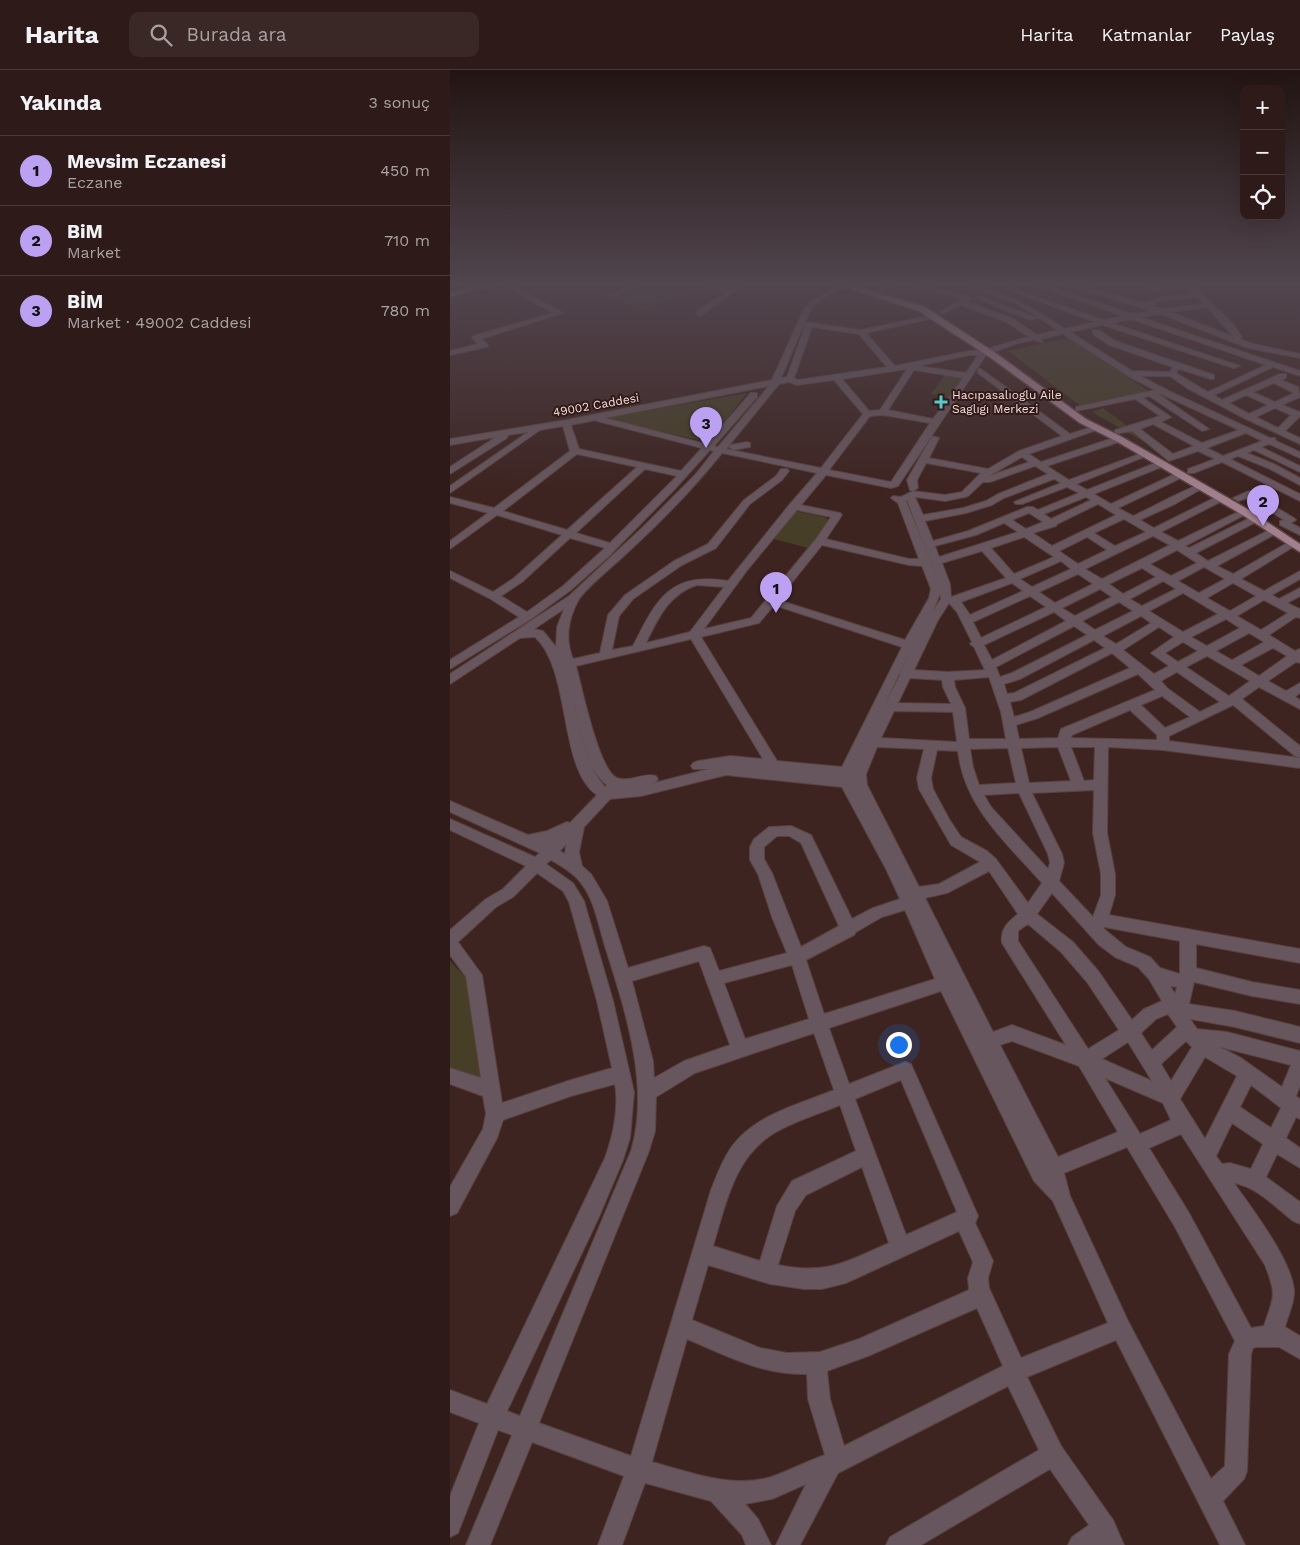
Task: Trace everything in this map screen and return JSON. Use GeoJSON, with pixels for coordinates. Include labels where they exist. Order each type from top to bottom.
{"type":"FeatureCollection","features":[{"type":"Feature","properties":{"kind":"main road"},"geometry":{"type":"LineString","coordinates":[[998,353],[1118,436],[1127,445],[1145,455],[1166,460],[1180,475],[1255,518],[1285,523]]}},
{"type":"Feature","properties":{"kind":"main road"},"geometry":{"type":"LineString","coordinates":[[998,353],[1083,421],[1191,471],[1285,523],[1298,544]]}},
{"type":"Feature","properties":{"kind":"street"},"geometry":{"type":"LineString","coordinates":[[452,662],[527,617],[567,588],[612,547],[702,454],[763,385],[780,353]]}},
{"type":"Feature","properties":{"kind":"street"},"geometry":{"type":"LineString","coordinates":[[733,451],[775,383],[790,353]]}},
{"type":"Feature","properties":{"kind":"street"},"geometry":{"type":"LineString","coordinates":[[790,380],[797,353]]}},
{"type":"Feature","properties":{"kind":"street"},"geometry":{"type":"LineString","coordinates":[[879,353],[892,368]]}},
{"type":"Feature","properties":{"kind":"street"},"geometry":{"type":"LineString","coordinates":[[883,412],[912,366],[971,353]]}},
{"type":"Feature","properties":{"kind":"street"},"geometry":{"type":"LineString","coordinates":[[983,353],[904,470],[901,479],[901,491],[902,502],[931,562],[945,584],[950,600],[967,621],[976,644],[993,674],[1015,744],[1024,786],[1034,814],[1057,863],[1051,882],[1028,915],[1012,927],[1009,936],[1010,943],[1085,1060],[1182,1220],[1246,1340]]}},
{"type":"Feature","properties":{"kind":"street"},"geometry":{"type":"LineString","coordinates":[[901,491],[912,480],[922,459],[955,407],[996,353]]}},
{"type":"Feature","properties":{"kind":"street"},"geometry":{"type":"LineString","coordinates":[[1099,353],[1131,374],[1162,391],[1300,455]]}},
{"type":"Feature","properties":{"kind":"street"},"geometry":{"type":"LineString","coordinates":[[1131,374],[1149,353]]}},
{"type":"Feature","properties":{"kind":"street"},"geometry":{"type":"LineString","coordinates":[[1161,353],[1178,366],[1211,377]]}},
{"type":"Feature","properties":{"kind":"street"},"geometry":{"type":"LineString","coordinates":[[1168,353],[1220,374],[1190,386]]}},
{"type":"Feature","properties":{"kind":"street"},"geometry":{"type":"LineString","coordinates":[[1182,353],[1236,366]]}},
{"type":"Feature","properties":{"kind":"street"},"geometry":{"type":"LineString","coordinates":[[1221,361],[1239,353],[1296,373]]}},
{"type":"Feature","properties":{"kind":"street"},"geometry":{"type":"LineString","coordinates":[[1284,353],[1300,356]]}},
{"type":"Feature","properties":{"kind":"street"},"geometry":{"type":"LineString","coordinates":[[1226,372],[1253,358]]}},
{"type":"Feature","properties":{"kind":"street"},"geometry":{"type":"LineString","coordinates":[[1208,396],[1272,365]]}},
{"type":"Feature","properties":{"kind":"street"},"geometry":{"type":"LineString","coordinates":[[912,366],[968,376]]}},
{"type":"Feature","properties":{"kind":"street","name":"49002 Caddesi"},"geometry":{"type":"LineString","coordinates":[[450,442],[594,418],[790,380],[797,383],[912,366]]}},
{"type":"Feature","properties":{"kind":"street"},"geometry":{"type":"LineString","coordinates":[[1172,374],[1178,366]]}},
{"type":"Feature","properties":{"kind":"street"},"geometry":{"type":"LineString","coordinates":[[874,371],[881,381]]}},
{"type":"Feature","properties":{"kind":"street"},"geometry":{"type":"LineString","coordinates":[[981,371],[1069,437]]}},
{"type":"Feature","properties":{"kind":"street"},"geometry":{"type":"LineString","coordinates":[[1222,403],[1296,373]]}},
{"type":"Feature","properties":{"kind":"street"},"geometry":{"type":"LineString","coordinates":[[1131,374],[1172,374],[1208,396],[1300,440]]}},
{"type":"Feature","properties":{"kind":"street"},"geometry":{"type":"LineString","coordinates":[[836,377],[867,414]]}},
{"type":"Feature","properties":{"kind":"street"},"geometry":{"type":"LineString","coordinates":[[1249,417],[1299,393],[1276,380]]}},
{"type":"Feature","properties":{"kind":"street"},"geometry":{"type":"LineString","coordinates":[[1079,409],[1162,391]]}},
{"type":"Feature","properties":{"kind":"street"},"geometry":{"type":"LineString","coordinates":[[1150,393],[1205,429]]}},
{"type":"Feature","properties":{"kind":"street"},"geometry":{"type":"LineString","coordinates":[[1191,471],[1270,441],[1284,433],[1297,414],[1247,393]]}},
{"type":"Feature","properties":{"kind":"street"},"geometry":{"type":"LineString","coordinates":[[919,519],[966,510],[989,503],[1045,468],[1134,428],[1167,417],[1135,396]]}},
{"type":"Feature","properties":{"kind":"street"},"geometry":{"type":"LineString","coordinates":[[694,635],[731,584],[867,414],[883,412],[936,422]]}},
{"type":"Feature","properties":{"kind":"street"},"geometry":{"type":"LineString","coordinates":[[594,418],[709,446],[718,453],[733,451],[784,471],[819,475]]}},
{"type":"Feature","properties":{"kind":"street"},"geometry":{"type":"LineString","coordinates":[[1153,421],[1300,498]]}},
{"type":"Feature","properties":{"kind":"street"},"geometry":{"type":"LineString","coordinates":[[1182,437],[1228,422]]}},
{"type":"Feature","properties":{"kind":"street"},"geometry":{"type":"LineString","coordinates":[[566,423],[575,451]]}},
{"type":"Feature","properties":{"kind":"street"},"geometry":{"type":"LineString","coordinates":[[450,490],[540,427]]}},
{"type":"Feature","properties":{"kind":"street"},"geometry":{"type":"LineString","coordinates":[[702,454],[733,451],[877,489],[945,498],[966,493],[989,472],[1022,453],[1098,428]]}},
{"type":"Feature","properties":{"kind":"street"},"geometry":{"type":"LineString","coordinates":[[1134,428],[1170,456],[1166,460]]}},
{"type":"Feature","properties":{"kind":"street"},"geometry":{"type":"LineString","coordinates":[[1038,513],[1166,460],[1246,430]]}},
{"type":"Feature","properties":{"kind":"street"},"geometry":{"type":"LineString","coordinates":[[450,471],[508,433]]}},
{"type":"Feature","properties":{"kind":"street"},"geometry":{"type":"LineString","coordinates":[[1284,433],[1300,435]]}},
{"type":"Feature","properties":{"kind":"street"},"geometry":{"type":"LineString","coordinates":[[707,468],[718,463],[733,451],[747,445]]}},
{"type":"Feature","properties":{"kind":"street"},"geometry":{"type":"LineString","coordinates":[[980,480],[1045,468],[1127,445]]}},
{"type":"Feature","properties":{"kind":"street"},"geometry":{"type":"LineString","coordinates":[[1254,447],[1300,469]]}},
{"type":"Feature","properties":{"kind":"street"},"geometry":{"type":"LineString","coordinates":[[575,451],[683,474]]}},
{"type":"Feature","properties":{"kind":"street"},"geometry":{"type":"LineString","coordinates":[[450,546],[575,451]]}},
{"type":"Feature","properties":{"kind":"street"},"geometry":{"type":"LineString","coordinates":[[450,680],[573,598],[707,468],[718,453]]}},
{"type":"Feature","properties":{"kind":"street"},"geometry":{"type":"LineString","coordinates":[[1022,453],[1067,483],[1177,545],[1207,565],[1298,613]]}},
{"type":"Feature","properties":{"kind":"street"},"geometry":{"type":"LineString","coordinates":[[1239,453],[1271,466],[1300,482]]}},
{"type":"Feature","properties":{"kind":"street"},"geometry":{"type":"LineString","coordinates":[[1019,502],[1145,455]]}},
{"type":"Feature","properties":{"kind":"street"},"geometry":{"type":"LineString","coordinates":[[922,459],[989,472]]}},
{"type":"Feature","properties":{"kind":"street"},"geometry":{"type":"LineString","coordinates":[[493,596],[518,580],[643,466]]}},
{"type":"Feature","properties":{"kind":"street"},"geometry":{"type":"LineString","coordinates":[[605,656],[614,615],[629,597],[678,563],[712,546],[747,502],[779,478],[784,471]]}},
{"type":"Feature","properties":{"kind":"street"},"geometry":{"type":"LineString","coordinates":[[1111,507],[1180,475]]}},
{"type":"Feature","properties":{"kind":"street"},"geometry":{"type":"LineString","coordinates":[[1050,551],[1087,533],[1172,502],[1200,486]]}},
{"type":"Feature","properties":{"kind":"street"},"geometry":{"type":"LineString","coordinates":[[901,491],[919,519],[929,545],[936,589],[934,598],[908,645],[850,778],[893,868],[913,899],[989,1042],[1047,1171]]}},
{"type":"Feature","properties":{"kind":"street"},"geometry":{"type":"LineString","coordinates":[[966,493],[989,503]]}},
{"type":"Feature","properties":{"kind":"street"},"geometry":{"type":"LineString","coordinates":[[966,493],[966,510],[972,526],[977,531]]}},
{"type":"Feature","properties":{"kind":"street"},"geometry":{"type":"LineString","coordinates":[[1238,498],[1249,494],[1285,523],[1300,532]]}},
{"type":"Feature","properties":{"kind":"street"},"geometry":{"type":"LineString","coordinates":[[967,621],[1074,572],[1078,568],[1152,532],[1169,526],[1222,498]]}},
{"type":"Feature","properties":{"kind":"street"},"geometry":{"type":"LineString","coordinates":[[450,500],[497,512],[612,547]]}},
{"type":"Feature","properties":{"kind":"street"},"geometry":{"type":"LineString","coordinates":[[820,541],[909,562],[931,562],[972,552],[1025,534],[1052,524],[1099,500]]}},
{"type":"Feature","properties":{"kind":"street"},"geometry":{"type":"LineString","coordinates":[[564,666],[638,647],[755,621],[820,541],[837,515],[793,506]]}},
{"type":"Feature","properties":{"kind":"street"},"geometry":{"type":"LineString","coordinates":[[929,545],[977,531],[1030,509],[1052,524]]}},
{"type":"Feature","properties":{"kind":"street"},"geometry":{"type":"LineString","coordinates":[[976,644],[1245,512]]}},
{"type":"Feature","properties":{"kind":"street"},"geometry":{"type":"LineString","coordinates":[[1188,553],[1255,518]]}},
{"type":"Feature","properties":{"kind":"street"},"geometry":{"type":"LineString","coordinates":[[1006,520],[1158,623],[1300,705]]}},
{"type":"Feature","properties":{"kind":"street"},"geometry":{"type":"LineString","coordinates":[[993,674],[1074,621],[1121,598],[1207,565],[1285,523]]}},
{"type":"Feature","properties":{"kind":"street"},"geometry":{"type":"LineString","coordinates":[[1087,533],[1115,550]]}},
{"type":"Feature","properties":{"kind":"street"},"geometry":{"type":"LineString","coordinates":[[958,537],[972,552]]}},
{"type":"Feature","properties":{"kind":"street"},"geometry":{"type":"LineString","coordinates":[[1199,598],[1232,578],[1298,544]]}},
{"type":"Feature","properties":{"kind":"street"},"geometry":{"type":"LineString","coordinates":[[985,548],[1013,579],[1113,648],[1138,670],[1153,680],[1162,691],[1199,718]]}},
{"type":"Feature","properties":{"kind":"street"},"geometry":{"type":"LineString","coordinates":[[850,778],[872,742],[932,620],[950,600],[1013,579],[1062,557]]}},
{"type":"Feature","properties":{"kind":"street"},"geometry":{"type":"LineString","coordinates":[[1141,563],[1272,643],[1298,656],[1231,701],[1163,739]]}},
{"type":"Feature","properties":{"kind":"street"},"geometry":{"type":"LineString","coordinates":[[450,574],[493,596],[527,617]]}},
{"type":"Feature","properties":{"kind":"street"},"geometry":{"type":"LineString","coordinates":[[1298,749],[1231,701],[1157,654],[1182,636],[1229,615],[1300,574]]}},
{"type":"Feature","properties":{"kind":"street"},"geometry":{"type":"LineString","coordinates":[[638,647],[663,601],[683,585],[705,580],[731,584]]}},
{"type":"Feature","properties":{"kind":"street"},"geometry":{"type":"LineString","coordinates":[[906,674],[948,676],[993,674],[1046,662],[1183,588]]}},
{"type":"Feature","properties":{"kind":"street"},"geometry":{"type":"LineString","coordinates":[[1280,603],[1300,591]]}},
{"type":"Feature","properties":{"kind":"street"},"geometry":{"type":"LineString","coordinates":[[573,598],[563,627],[562,647],[585,773],[608,787],[614,795],[631,794],[709,772],[726,770],[850,778]]}},
{"type":"Feature","properties":{"kind":"street"},"geometry":{"type":"LineString","coordinates":[[771,601],[908,645]]}},
{"type":"Feature","properties":{"kind":"street"},"geometry":{"type":"LineString","coordinates":[[1261,635],[1298,613]]}},
{"type":"Feature","properties":{"kind":"street"},"geometry":{"type":"LineString","coordinates":[[1002,699],[1017,697],[1113,648],[1125,644],[1158,623]]}},
{"type":"Feature","properties":{"kind":"street"},"geometry":{"type":"LineString","coordinates":[[1153,680],[1249,628]]}},
{"type":"Feature","properties":{"kind":"street"},"geometry":{"type":"LineString","coordinates":[[517,636],[531,632],[544,637],[564,666]]}},
{"type":"Feature","properties":{"kind":"street"},"geometry":{"type":"LineString","coordinates":[[694,635],[773,765]]}},
{"type":"Feature","properties":{"kind":"street"},"geometry":{"type":"LineString","coordinates":[[1233,665],[1272,643]]}},
{"type":"Feature","properties":{"kind":"street"},"geometry":{"type":"LineString","coordinates":[[1008,723],[1042,712],[1138,670]]}},
{"type":"Feature","properties":{"kind":"street"},"geometry":{"type":"LineString","coordinates":[[948,676],[949,687],[959,708],[966,767],[974,790],[986,811],[1051,882],[1098,925],[1104,940],[1121,952],[1139,959],[1155,974],[1195,1037],[1293,1106]]}},
{"type":"Feature","properties":{"kind":"street"},"geometry":{"type":"LineString","coordinates":[[1287,697],[1300,687]]}},
{"type":"Feature","properties":{"kind":"street"},"geometry":{"type":"LineString","coordinates":[[1079,785],[1063,742],[1066,732],[1162,691]]}},
{"type":"Feature","properties":{"kind":"street"},"geometry":{"type":"LineString","coordinates":[[1132,704],[1163,739]]}},
{"type":"Feature","properties":{"kind":"street"},"geometry":{"type":"LineString","coordinates":[[889,707],[959,708]]}},
{"type":"Feature","properties":{"kind":"street"},"geometry":{"type":"LineString","coordinates":[[872,742],[964,747],[967,744],[1163,739],[1300,763]]}},
{"type":"Feature","properties":{"kind":"street"},"geometry":{"type":"LineString","coordinates":[[1098,925],[1108,895],[1108,874],[1100,833],[1102,742]]}},
{"type":"Feature","properties":{"kind":"street"},"geometry":{"type":"LineString","coordinates":[[932,745],[924,778],[926,789],[956,841],[982,855],[991,863],[1028,915],[1067,947],[1093,977],[1151,1062],[1183,1124],[1219,1174],[1273,1259],[1284,1288],[1284,1297],[1272,1335]]}},
{"type":"Feature","properties":{"kind":"street"},"geometry":{"type":"LineString","coordinates":[[450,1206],[491,1132],[495,1114],[474,975],[450,942],[491,903],[508,893],[540,856],[572,826],[608,787],[634,783],[716,762],[730,761],[773,765],[850,778]]}},
{"type":"Feature","properties":{"kind":"street"},"geometry":{"type":"LineString","coordinates":[[974,790],[1024,786],[1100,785]]}},
{"type":"Feature","properties":{"kind":"street"},"geometry":{"type":"LineString","coordinates":[[450,806],[526,841],[560,881],[568,887],[576,901],[605,1001],[625,1092],[621,1138],[614,1160],[492,1418],[450,1525]]}},
{"type":"Feature","properties":{"kind":"street"},"geometry":{"type":"LineString","coordinates":[[450,824],[574,868],[586,878],[598,901],[624,977],[644,1061],[647,1092],[646,1131],[640,1151],[478,1545]]}},
{"type":"Feature","properties":{"kind":"street"},"geometry":{"type":"LineString","coordinates":[[526,841],[550,836],[572,826]]}},
{"type":"Feature","properties":{"kind":"street"},"geometry":{"type":"LineString","coordinates":[[572,826],[574,868]]}},
{"type":"Feature","properties":{"kind":"street"},"geometry":{"type":"LineString","coordinates":[[849,930],[806,839],[791,831],[774,831],[759,842],[758,860],[765,873],[780,917],[797,957],[818,1022],[846,1093],[900,1246]]}},
{"type":"Feature","properties":{"kind":"street"},"geometry":{"type":"LineString","coordinates":[[714,979],[797,957],[849,930],[860,921],[878,912],[942,890],[991,863]]}},
{"type":"Feature","properties":{"kind":"street"},"geometry":{"type":"LineString","coordinates":[[913,899],[945,983],[1061,1198],[1121,1328],[1233,1545]]}},
{"type":"Feature","properties":{"kind":"street"},"geometry":{"type":"LineString","coordinates":[[1098,925],[1188,936],[1300,956]]}},
{"type":"Feature","properties":{"kind":"street"},"geometry":{"type":"LineString","coordinates":[[1176,1008],[1187,978],[1188,936]]}},
{"type":"Feature","properties":{"kind":"street"},"geometry":{"type":"LineString","coordinates":[[624,977],[704,953],[740,1049]]}},
{"type":"Feature","properties":{"kind":"street"},"geometry":{"type":"LineString","coordinates":[[1155,974],[1300,997]]}},
{"type":"Feature","properties":{"kind":"street"},"geometry":{"type":"LineString","coordinates":[[647,1092],[690,1067],[818,1022],[945,983]]}},
{"type":"Feature","properties":{"kind":"street"},"geometry":{"type":"LineString","coordinates":[[1085,1060],[1130,1032],[1150,1014],[1176,1008],[1235,1019],[1300,1035]]}},
{"type":"Feature","properties":{"kind":"street"},"geometry":{"type":"LineString","coordinates":[[989,1042],[1012,1033],[1085,1060],[1171,1098]]}},
{"type":"Feature","properties":{"kind":"street"},"geometry":{"type":"LineString","coordinates":[[1151,1062],[1195,1037],[1227,1040],[1300,1059]]}},
{"type":"Feature","properties":{"kind":"street"},"geometry":{"type":"LineString","coordinates":[[1171,1098],[1195,1037]]}},
{"type":"Feature","properties":{"kind":"street"},"geometry":{"type":"LineString","coordinates":[[1255,1180],[1293,1106],[1300,1065]]}},
{"type":"Feature","properties":{"kind":"street"},"geometry":{"type":"LineString","coordinates":[[610,1545],[638,1470],[682,1326],[720,1190],[733,1160],[750,1138],[770,1125],[905,1070],[968,1216],[839,1276],[820,1280],[785,1278],[703,1253]]}},
{"type":"Feature","properties":{"kind":"street"},"geometry":{"type":"LineString","coordinates":[[495,1114],[571,1088],[622,1074]]}},
{"type":"Feature","properties":{"kind":"street"},"geometry":{"type":"LineString","coordinates":[[1205,1155],[1210,1149],[1247,1074]]}},
{"type":"Feature","properties":{"kind":"street"},"geometry":{"type":"LineString","coordinates":[[450,1076],[491,1090]]}},
{"type":"Feature","properties":{"kind":"street"},"geometry":{"type":"LineString","coordinates":[[1229,1110],[1300,1159]]}},
{"type":"Feature","properties":{"kind":"street"},"geometry":{"type":"LineString","coordinates":[[1047,1171],[1132,1140],[1183,1124]]}},
{"type":"Feature","properties":{"kind":"street"},"geometry":{"type":"LineString","coordinates":[[766,1272],[787,1206],[799,1188],[868,1155]]}},
{"type":"Feature","properties":{"kind":"street"},"geometry":{"type":"LineString","coordinates":[[1219,1174],[1229,1172],[1255,1180],[1299,1213]]}},
{"type":"Feature","properties":{"kind":"street"},"geometry":{"type":"LineString","coordinates":[[963,1219],[983,1261],[978,1278],[982,1295],[1014,1372],[1052,1454],[1109,1536],[1080,1545]]}},
{"type":"Feature","properties":{"kind":"street"},"geometry":{"type":"LineString","coordinates":[[682,1326],[760,1359],[787,1364],[814,1363],[861,1349],[982,1295]]}},
{"type":"Feature","properties":{"kind":"street"},"geometry":{"type":"LineString","coordinates":[[450,1401],[638,1470],[718,1491],[739,1494],[772,1488],[803,1474],[834,1464],[1014,1372],[1121,1328]]}},
{"type":"Feature","properties":{"kind":"street"},"geometry":{"type":"LineString","coordinates":[[1246,1340],[1272,1335],[1282,1336],[1300,1348]]}},
{"type":"Feature","properties":{"kind":"street"},"geometry":{"type":"LineString","coordinates":[[1209,1498],[1236,1471],[1240,1354],[1246,1340]]}},
{"type":"Feature","properties":{"kind":"street"},"geometry":{"type":"LineString","coordinates":[[788,1545],[812,1496],[834,1464],[819,1398],[818,1376],[814,1363]]}},
{"type":"Feature","properties":{"kind":"street"},"geometry":{"type":"LineString","coordinates":[[898,1545],[1052,1454]]}},
{"type":"Feature","properties":{"kind":"street"},"geometry":{"type":"LineString","coordinates":[[718,1491],[750,1527],[758,1545]]}},
{"type":"Feature","properties":{"kind":"shaded area"},"geometry":{"type":"Polygon","coordinates":[[[1010,353],[1091,353],[1149,391],[1082,407],[1010,353]]]}},
{"type":"Feature","properties":{"kind":"shaded area"},"geometry":{"type":"Polygon","coordinates":[[[945,375],[964,378],[950,398],[931,394],[945,375]]]}},
{"type":"Feature","properties":{"kind":"shaded area"},"geometry":{"type":"Polygon","coordinates":[[[747,393],[708,442],[611,420],[611,417],[747,393]]]}},
{"type":"Feature","properties":{"kind":"shaded area"},"geometry":{"type":"Polygon","coordinates":[[[1103,408],[1164,453],[1092,412],[1103,408]]]}},
{"type":"Feature","properties":{"kind":"shaded area"},"geometry":{"type":"Polygon","coordinates":[[[796,511],[825,517],[830,521],[816,542],[808,548],[774,539],[796,511]]]}},
{"type":"Feature","properties":{"kind":"shaded area"},"geometry":{"type":"Polygon","coordinates":[[[450,961],[467,979],[485,1083],[450,1072],[450,961]]]}},
{"type":"Feature","properties":{"kind":"place","name":"Hacıpasalıoglu Aile Saglıgı Merkezi"},"geometry":{"type":"Point","coordinates":[941,402]}},
{"type":"Feature","properties":{"kind":"place","name":"BİM"},"geometry":{"type":"Point","coordinates":[706,448]}},
{"type":"Feature","properties":{"kind":"place","name":"BiM"},"geometry":{"type":"Point","coordinates":[1263,526]}},
{"type":"Feature","properties":{"kind":"place","name":"Mevsim Eczanesi"},"geometry":{"type":"Point","coordinates":[776,613]}}]}
